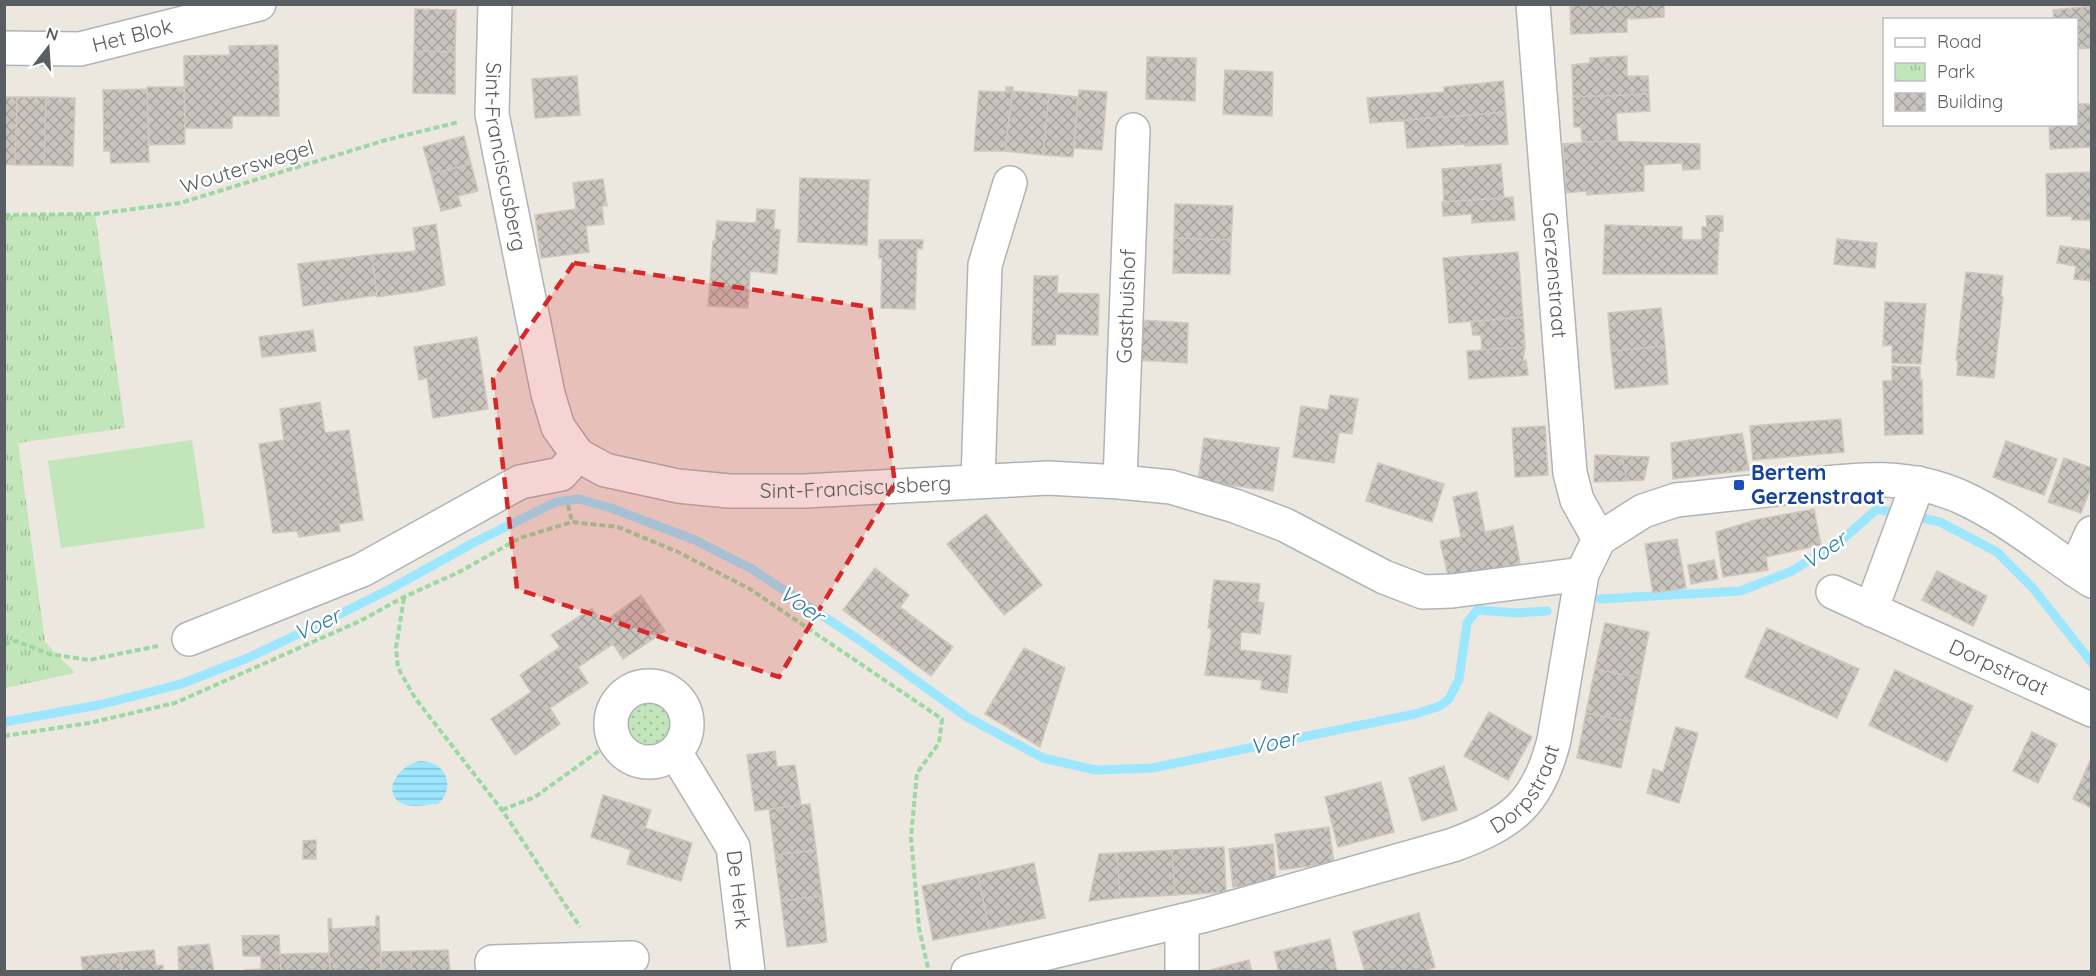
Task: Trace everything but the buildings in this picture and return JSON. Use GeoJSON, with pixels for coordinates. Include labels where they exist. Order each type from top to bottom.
{"type":"FeatureCollection","features":[{"type":"Feature","properties":{"kind":"street","name":"Het Blok"},"geometry":{"type":"LineString","coordinates":[[4,48],[80,49],[259,4]]}},
{"type":"Feature","properties":{"kind":"street","name":"Sint-Franciscusberg"},"geometry":{"type":"LineString","coordinates":[[495,4],[492,114],[548,394],[558,427],[578,455],[605,470],[678,486],[729,491],[805,491],[1048,478],[1171,487],[1234,506],[1285,525],[1384,578],[1423,592],[1452,591],[1581,574]]}},
{"type":"Feature","properties":{"kind":"street","name":"Gerzenstraat"},"geometry":{"type":"LineString","coordinates":[[1533,4],[1570,473],[1577,500],[1599,539]]}},
{"type":"Feature","properties":{"kind":"street","name":"Gasthuishof"},"geometry":{"type":"LineString","coordinates":[[1120,482],[1133,130]]}},
{"type":"Feature","properties":{"kind":"street"},"geometry":{"type":"LineString","coordinates":[[978,481],[984,265],[1010,183]]}},
{"type":"Feature","properties":{"kind":"street"},"geometry":{"type":"LineString","coordinates":[[189,639],[362,570],[520,482],[561,474],[578,455]]}},
{"type":"Feature","properties":{"kind":"street"},"geometry":{"type":"LineString","coordinates":[[1599,539],[1643,511],[1676,500],[1860,479],[1897,479],[1915,490],[1951,493],[1981,508],[2083,576],[2091,532]]}},
{"type":"Feature","properties":{"kind":"street"},"geometry":{"type":"LineString","coordinates":[[1871,609],[1915,490]]}},
{"type":"Feature","properties":{"kind":"street","name":"Dorpstraat"},"geometry":{"type":"LineString","coordinates":[[968,972],[1182,921],[1453,845],[1491,830],[1522,806],[1541,782],[1554,740],[1581,574],[1599,539]]}},
{"type":"Feature","properties":{"kind":"street","name":"Dorpstraat"},"geometry":{"type":"LineString","coordinates":[[1833,592],[2091,710]]}},
{"type":"Feature","properties":{"kind":"street"},"geometry":{"type":"LineString","coordinates":[[652,686],[668,691],[678,700],[686,713],[686,735],[679,748],[660,761],[644,762],[630,758],[614,740],[612,715],[617,703],[632,691],[652,686]]}},
{"type":"Feature","properties":{"kind":"street","name":"De Herk"},"geometry":{"type":"LineString","coordinates":[[675,752],[733,847],[748,972]]}},
{"type":"Feature","properties":{"kind":"street"},"geometry":{"type":"LineString","coordinates":[[1182,921],[1182,972]]}},
{"type":"Feature","properties":{"kind":"street"},"geometry":{"type":"LineString","coordinates":[[493,972],[492,962],[632,958]]}},
{"type":"Feature","properties":{"kind":"path","name":"Wouterswegel"},"geometry":{"type":"LineString","coordinates":[[4,215],[95,214],[180,203],[386,140],[492,114]]}},
{"type":"Feature","properties":{"kind":"path"},"geometry":{"type":"LineString","coordinates":[[4,736],[88,723],[175,703],[360,621],[404,597],[459,572],[520,538],[572,522],[618,527],[678,552],[750,589],[942,719],[939,743],[918,773],[911,837],[919,928],[929,972]]}},
{"type":"Feature","properties":{"kind":"path"},"geometry":{"type":"LineString","coordinates":[[404,597],[396,648],[398,668],[415,698],[502,810],[579,927],[585,959]]}},
{"type":"Feature","properties":{"kind":"path"},"geometry":{"type":"LineString","coordinates":[[4,644],[16,641],[49,654],[89,660],[189,639]]}},
{"type":"Feature","properties":{"kind":"path"},"geometry":{"type":"LineString","coordinates":[[502,810],[535,797],[614,740]]}},
{"type":"Feature","properties":{"kind":"highlighted area"},"geometry":{"type":"Polygon","coordinates":[[[574,263],[870,307],[895,483],[779,677],[517,589],[493,379],[574,263]]]}},
{"type":"Feature","properties":{"kind":"green space"},"geometry":{"type":"Polygon","coordinates":[[[95,214],[125,428],[18,443],[45,642],[75,673],[5,688],[5,215],[95,214]]]}},
{"type":"Feature","properties":{"kind":"green space"},"geometry":{"type":"Polygon","coordinates":[[[192,440],[205,528],[61,548],[48,461],[192,440]]]}},
{"type":"Feature","properties":{"kind":"green space"},"geometry":{"type":"Polygon","coordinates":[[[649,701],[658,702],[665,708],[671,715],[671,733],[665,740],[658,746],[649,747],[640,746],[633,740],[627,733],[626,724],[627,715],[633,708],[640,702],[649,701]]]}},
{"type":"Feature","properties":{"kind":"water"},"geometry":{"type":"Polygon","coordinates":[[[421,761],[436,765],[444,772],[447,781],[446,791],[438,804],[406,805],[393,795],[394,781],[405,768],[421,761]]]}},
{"type":"Feature","properties":{"kind":"waterway","name":"Voer"},"geometry":{"type":"LineString","coordinates":[[4,722],[99,705],[181,684],[250,657],[328,620],[556,502],[579,499],[611,508],[695,540],[752,569],[861,641],[967,717],[1043,758],[1096,770],[1152,768],[1415,714],[1440,706],[1449,699],[1459,679],[1467,623],[1477,610],[1517,613],[1547,611]]}},
{"type":"Feature","properties":{"kind":"waterway","name":"Voer"},"geometry":{"type":"LineString","coordinates":[[1600,599],[1740,591],[1792,571],[1844,538],[1877,509],[1899,514]]}},
{"type":"Feature","properties":{"kind":"waterway","name":"Voer"},"geometry":{"type":"LineString","coordinates":[[1913,516],[1940,522],[1997,552],[2032,587],[2092,663]]}},
{"type":"Feature","properties":{"kind":"place","name":"Bertem Gerzenstraat"},"geometry":{"type":"Point","coordinates":[1739,485]}}]}
